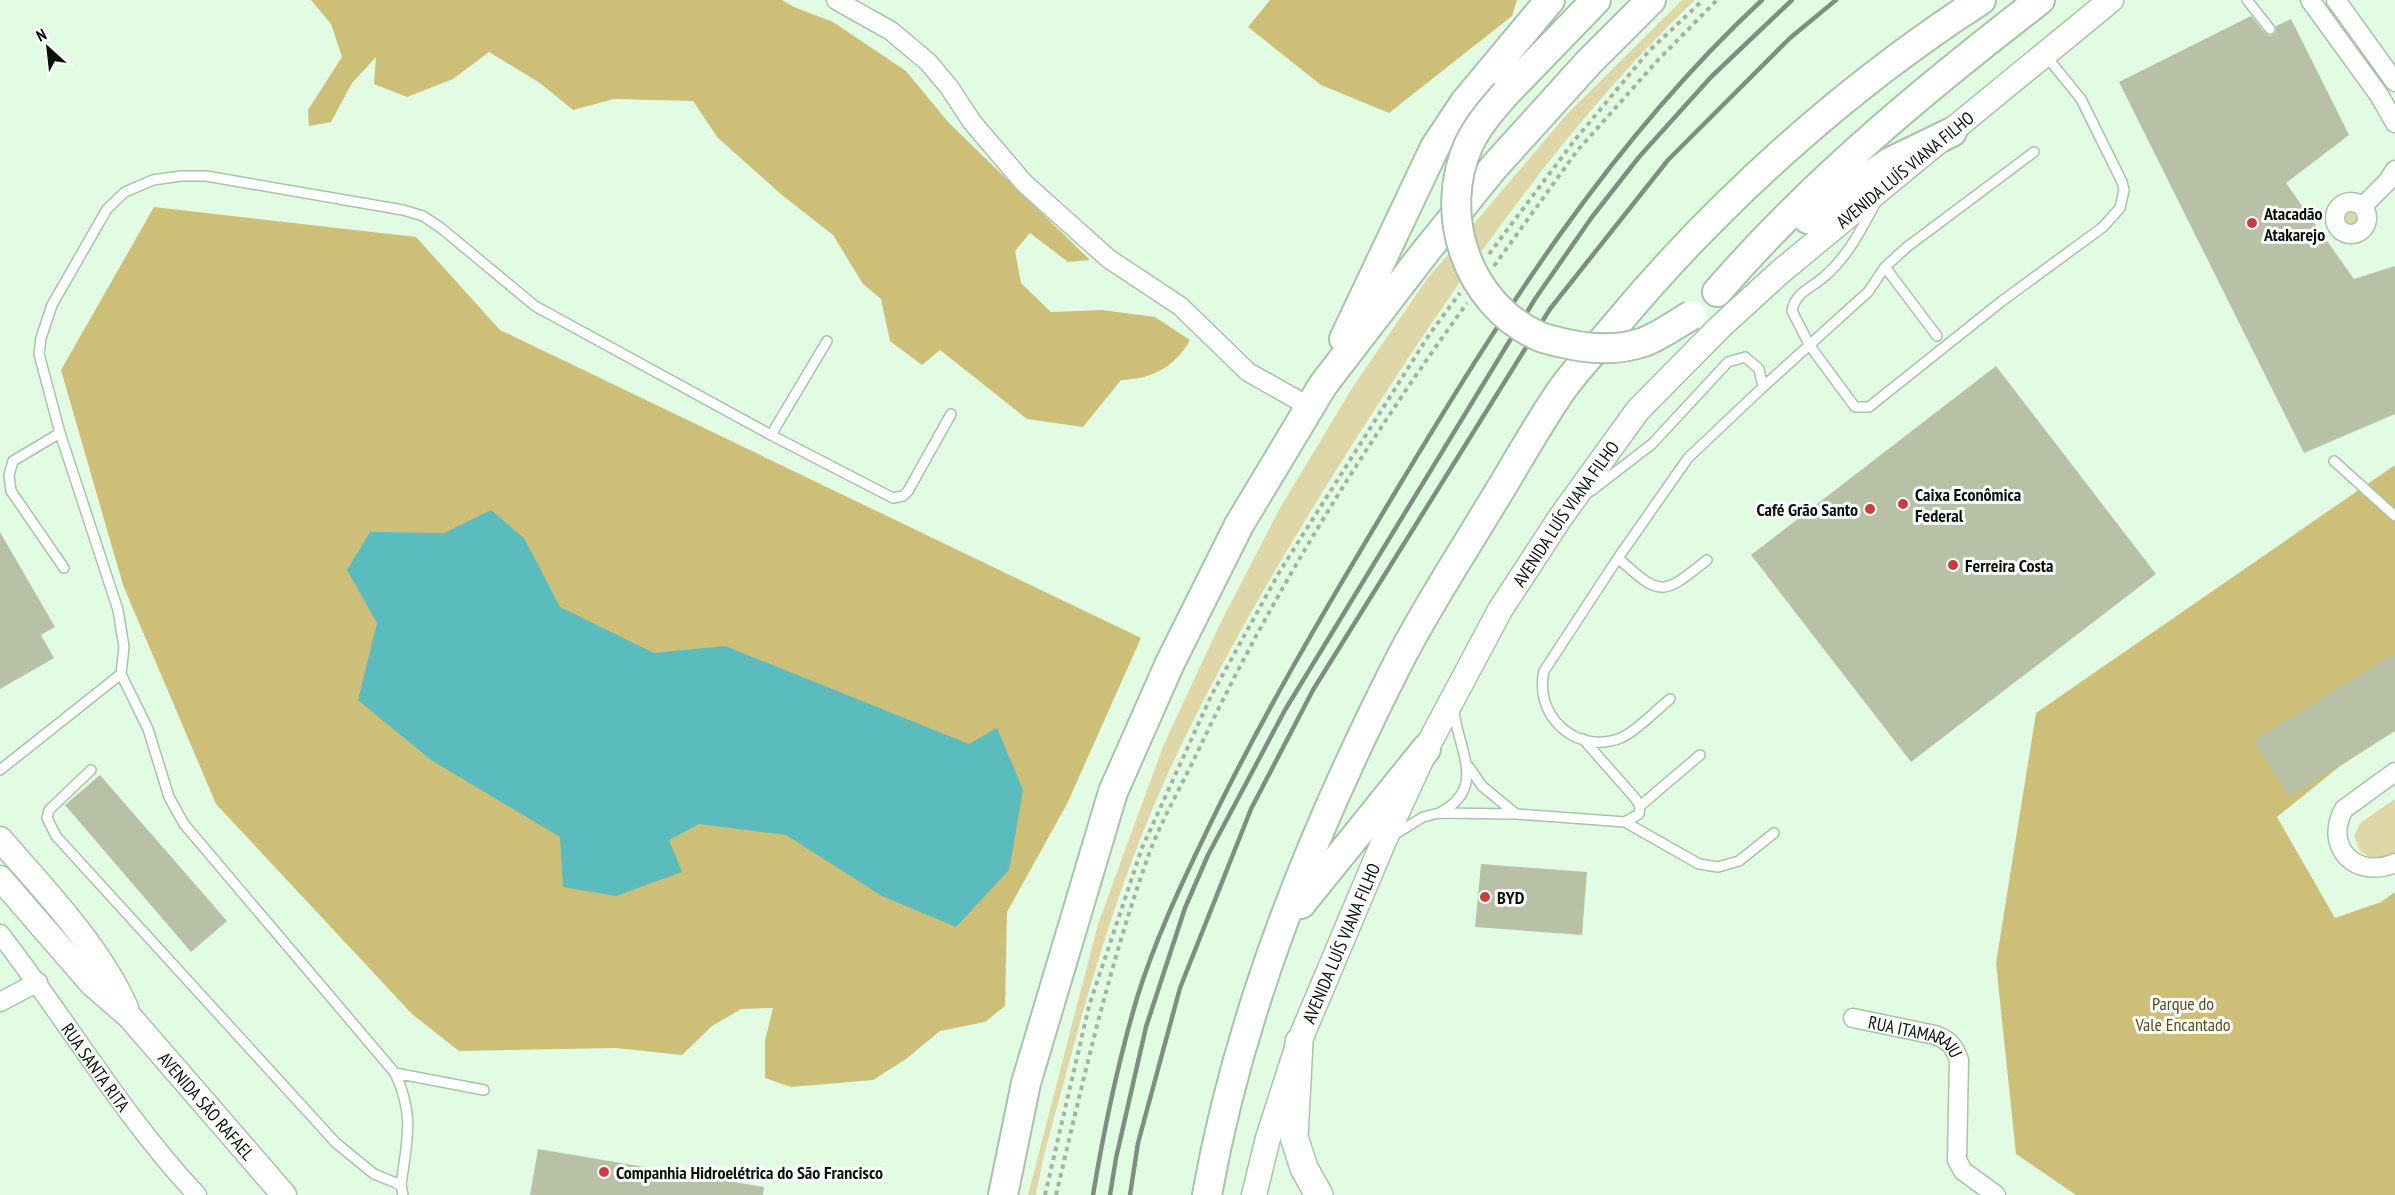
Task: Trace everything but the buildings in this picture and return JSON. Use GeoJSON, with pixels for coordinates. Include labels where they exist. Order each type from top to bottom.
{"type":"FeatureCollection","features":[{"type":"Feature","properties":{"kind":"highway"},"geometry":{"type":"LineString","coordinates":[[1003,1195],[1026,1083],[1113,792],[1170,663],[1239,525],[1316,396],[1435,147],[1465,102],[1550,0]]}},
{"type":"Feature","properties":{"kind":"highway"},"geometry":{"type":"LineString","coordinates":[[1596,0],[1485,117],[1468,146],[1456,197],[1457,229],[1466,260],[1487,294],[1509,318],[1537,336],[1578,347],[1609,348],[1643,342],[1692,315],[1717,292],[1835,198],[1890,162],[1952,132]]}},
{"type":"Feature","properties":{"kind":"highway"},"geometry":{"type":"LineString","coordinates":[[1316,396],[1494,167],[1589,62],[1651,0]]}},
{"type":"Feature","properties":{"kind":"highway"},"geometry":{"type":"LineString","coordinates":[[1207,1195],[1219,1126],[1242,1041],[1279,931],[1338,790],[1398,663],[1563,388],[1660,272],[1761,174],[1862,85],[1981,0]]}},
{"type":"Feature","properties":{"kind":"highway"},"geometry":{"type":"LineString","coordinates":[[1717,292],[1764,240],[1868,142],[1950,69],[2040,0]]}},
{"type":"Feature","properties":{"kind":"highway"},"geometry":{"type":"LineString","coordinates":[[1279,931],[1426,749]]}},
{"type":"Feature","properties":{"kind":"main road","name":"AVENIDA LUÍS VIANA FILHO"},"geometry":{"type":"LineString","coordinates":[[1254,1195],[1268,1138],[1299,1041],[1383,843],[1426,749],[1500,610],[1560,518],[1638,410],[1746,304],[1884,186],[2111,0]]}},
{"type":"Feature","properties":{"kind":"main road","name":"AVENIDA SÃO RAFAEL"},"geometry":{"type":"LineString","coordinates":[[0,839],[55,901],[114,984],[129,1016]]}},
{"type":"Feature","properties":{"kind":"main road","name":"AVENIDA SÃO RAFAEL"},"geometry":{"type":"LineString","coordinates":[[0,878],[92,984],[129,1016],[284,1195]]}},
{"type":"Feature","properties":{"kind":"main road"},"geometry":{"type":"LineString","coordinates":[[36,921],[55,901]]}},
{"type":"Feature","properties":{"kind":"main road"},"geometry":{"type":"LineString","coordinates":[[1299,1041],[1294,1137],[1304,1168],[1319,1195]]}},
{"type":"Feature","properties":{"kind":"street"},"geometry":{"type":"LineString","coordinates":[[836,0],[891,31],[928,62],[949,87],[972,122],[1024,183],[1109,259],[1180,306],[1248,372],[1316,396]]}},
{"type":"Feature","properties":{"kind":"street"},"geometry":{"type":"LineString","coordinates":[[2310,0],[2379,95],[2395,123]]}},
{"type":"Feature","properties":{"kind":"street"},"geometry":{"type":"LineString","coordinates":[[2336,0],[2395,82]]}},
{"type":"Feature","properties":{"kind":"street"},"geometry":{"type":"LineString","coordinates":[[2362,206],[2393,177]]}},
{"type":"Feature","properties":{"kind":"street"},"geometry":{"type":"LineString","coordinates":[[2395,772],[2344,809],[2339,818],[2337,836],[2344,854],[2361,867],[2373,869],[2395,863]]}},
{"type":"Feature","properties":{"kind":"street","name":"RUA SANTA RITA"},"geometry":{"type":"LineString","coordinates":[[0,934],[38,982],[135,1123],[197,1195]]}},
{"type":"Feature","properties":{"kind":"street"},"geometry":{"type":"LineString","coordinates":[[0,1002],[38,982]]}},
{"type":"Feature","properties":{"kind":"street","name":"RUA ITAMARAJU"},"geometry":{"type":"LineString","coordinates":[[1853,1018],[1935,1035],[1947,1040],[1955,1049],[1959,1060],[1957,1160],[1963,1172],[1996,1195]]}},
{"type":"Feature","properties":{"kind":"lane"},"geometry":{"type":"LineString","coordinates":[[2247,0],[2270,29]]}},
{"type":"Feature","properties":{"kind":"lane"},"geometry":{"type":"LineString","coordinates":[[1884,186],[1851,248],[1826,276],[1796,297],[1793,303],[1794,319],[1810,346],[1855,407],[1869,407],[2002,301],[2103,227],[2120,208],[2124,190],[2122,182],[2081,99],[2044,54]]}},
{"type":"Feature","properties":{"kind":"lane"},"geometry":{"type":"LineString","coordinates":[[1670,699],[1626,735],[1615,740],[1583,739],[1566,733],[1553,720],[1545,705],[1540,687],[1544,671],[1618,558],[1688,458],[1868,292],[1885,267],[1919,237],[2034,152]]}},
{"type":"Feature","properties":{"kind":"lane"},"geometry":{"type":"LineString","coordinates":[[91,770],[49,810],[47,818],[56,836],[336,1143],[374,1174],[402,1190],[409,1122],[407,1104],[395,1073],[184,824],[169,797],[148,729],[121,674],[124,647],[118,610],[60,433],[39,354],[41,338],[52,305],[107,209],[125,192],[153,180],[181,176],[206,176],[403,210],[423,216],[441,228],[535,306],[771,435],[893,498],[899,498],[908,491],[951,414]]}},
{"type":"Feature","properties":{"kind":"lane"},"geometry":{"type":"LineString","coordinates":[[1885,267],[1937,336]]}},
{"type":"Feature","properties":{"kind":"lane"},"geometry":{"type":"LineString","coordinates":[[771,435],[827,341]]}},
{"type":"Feature","properties":{"kind":"lane"},"geometry":{"type":"LineString","coordinates":[[1560,518],[1615,470],[1652,444],[1728,362],[1745,357],[1752,362],[1759,369],[1763,387]]}},
{"type":"Feature","properties":{"kind":"lane"},"geometry":{"type":"LineString","coordinates":[[60,433],[13,461],[9,475],[11,491],[64,568]]}},
{"type":"Feature","properties":{"kind":"lane"},"geometry":{"type":"LineString","coordinates":[[2334,461],[2395,516]]}},
{"type":"Feature","properties":{"kind":"lane"},"geometry":{"type":"LineString","coordinates":[[1618,558],[1647,584],[1663,588],[1682,580],[1707,560]]}},
{"type":"Feature","properties":{"kind":"lane"},"geometry":{"type":"LineString","coordinates":[[0,770],[121,674]]}},
{"type":"Feature","properties":{"kind":"lane"},"geometry":{"type":"LineString","coordinates":[[1453,698],[1455,723],[1467,762],[1482,786],[1516,814]]}},
{"type":"Feature","properties":{"kind":"lane"},"geometry":{"type":"LineString","coordinates":[[1583,739],[1640,806],[1639,814],[1625,822]]}},
{"type":"Feature","properties":{"kind":"lane"},"geometry":{"type":"LineString","coordinates":[[1640,806],[1700,755]]}},
{"type":"Feature","properties":{"kind":"lane"},"geometry":{"type":"LineString","coordinates":[[1383,843],[1424,817],[1453,806],[1467,784],[1467,762]]}},
{"type":"Feature","properties":{"kind":"lane"},"geometry":{"type":"LineString","coordinates":[[1439,813],[1516,814],[1625,822],[1699,864],[1718,867],[1739,861],[1774,833]]}},
{"type":"Feature","properties":{"kind":"lane"},"geometry":{"type":"LineString","coordinates":[[395,1073],[484,1090]]}},
{"type":"Feature","properties":{"kind":"path"},"geometry":{"type":"LineString","coordinates":[[1485,259],[1574,141],[1649,51],[1703,0]]}},
{"type":"Feature","properties":{"kind":"path"},"geometry":{"type":"LineString","coordinates":[[1489,273],[1577,151],[1658,60],[1717,0]]}},
{"type":"Feature","properties":{"kind":"path"},"geometry":{"type":"LineString","coordinates":[[1045,1195],[1089,1006],[1142,848],[1211,696],[1280,571],[1429,335],[1464,288]]}},
{"type":"Feature","properties":{"kind":"path"},"geometry":{"type":"LineString","coordinates":[[1056,1195],[1103,999],[1150,852],[1220,703],[1291,574],[1408,385],[1469,301]]}},
{"type":"Feature","properties":{"kind":"shaded area"},"geometry":{"type":"Polygon","coordinates":[[[1682,0],[1695,0],[1608,90],[1568,138],[1529,187],[1456,288],[1330,480],[1225,659],[1178,752],[1129,867],[1090,987],[1046,1147],[1036,1195],[1028,1195],[1098,924],[1164,744],[1219,626],[1280,508],[1354,385],[1427,279],[1567,114],[1682,0]]]}},
{"type":"Feature","properties":{"kind":"shaded area"},"geometry":{"type":"Polygon","coordinates":[[[2349,205],[2356,208],[2359,215],[2356,222],[2349,225],[2342,222],[2339,215],[2342,208],[2349,205]]]}},
{"type":"Feature","properties":{"kind":"shaded area"},"geometry":{"type":"Polygon","coordinates":[[[2395,799],[2395,856],[2374,860],[2360,851],[2354,836],[2360,823],[2395,799]]]}},
{"type":"Feature","properties":{"kind":"green space"},"geometry":{"type":"Polygon","coordinates":[[[311,0],[782,0],[833,22],[906,71],[949,123],[1090,260],[1068,262],[1030,233],[1015,251],[1021,283],[1051,312],[1102,310],[1155,317],[1190,340],[1177,358],[1162,370],[1143,377],[1121,380],[1083,427],[1027,419],[940,350],[922,365],[890,341],[881,299],[863,284],[833,235],[782,195],[718,138],[693,101],[614,99],[573,110],[540,83],[489,52],[453,79],[407,97],[374,84],[376,57],[352,83],[331,122],[309,126],[308,110],[342,57],[331,24],[311,0]]]}},
{"type":"Feature","properties":{"kind":"green space"},"geometry":{"type":"Polygon","coordinates":[[[1270,0],[1517,0],[1512,16],[1389,113],[1321,85],[1248,27],[1270,0]]]}},
{"type":"Feature","properties":{"kind":"green space"},"geometry":{"type":"Polygon","coordinates":[[[154,207],[416,237],[500,330],[1141,638],[1067,804],[1007,912],[1005,1006],[985,1022],[940,1031],[906,1059],[873,1080],[791,1087],[765,1078],[765,1041],[773,1008],[741,1009],[712,1026],[682,1055],[616,1048],[459,1051],[412,1014],[216,804],[123,585],[61,370],[154,207]]]}},
{"type":"Feature","properties":{"kind":"green space","name":"Parque do Vale Encantado"},"geometry":{"type":"Polygon","coordinates":[[[2395,465],[2395,731],[2340,766],[2277,817],[2335,918],[2381,902],[2395,892],[2395,1195],[2076,1195],[2016,1154],[1996,963],[2036,713],[2395,465]]]}},
{"type":"Feature","properties":{"kind":"water"},"geometry":{"type":"Polygon","coordinates":[[[491,510],[524,538],[560,607],[654,653],[725,646],[969,744],[997,728],[1023,790],[1009,870],[956,927],[882,896],[786,835],[699,824],[669,840],[682,872],[616,896],[563,887],[560,837],[431,760],[358,700],[377,623],[347,570],[370,532],[444,533],[491,510]]]}},
{"type":"Feature","properties":{"kind":"railway"},"geometry":{"type":"LineString","coordinates":[[1093,1195],[1118,1071],[1130,1022],[1151,957],[1176,896],[1225,793],[1294,664],[1434,429],[1560,234],[1606,172],[1655,113],[1706,55],[1762,0]]}},
{"type":"Feature","properties":{"kind":"railway"},"geometry":{"type":"LineString","coordinates":[[1110,1195],[1116,1158],[1146,1027],[1185,908],[1208,855],[1285,710],[1535,299],[1592,217],[1639,157],[1711,77],[1792,0]]}},
{"type":"Feature","properties":{"kind":"railway"},"geometry":{"type":"LineString","coordinates":[[1130,1195],[1138,1143],[1180,988],[1251,809],[1313,690],[1550,309],[1668,160],[1790,38],[1836,0]]}},
{"type":"Feature","properties":{"kind":"place","name":"Atacadão Atakarejo"},"geometry":{"type":"Point","coordinates":[2252,223]}},
{"type":"Feature","properties":{"kind":"place","name":"Caixa Econômica Federal"},"geometry":{"type":"Point","coordinates":[1903,504]}},
{"type":"Feature","properties":{"kind":"place","name":"Café Grão Santo"},"geometry":{"type":"Point","coordinates":[1870,509]}},
{"type":"Feature","properties":{"kind":"place","name":"Ferreira Costa"},"geometry":{"type":"Point","coordinates":[1953,565]}},
{"type":"Feature","properties":{"kind":"place","name":"BYD"},"geometry":{"type":"Point","coordinates":[1485,897]}},
{"type":"Feature","properties":{"kind":"place","name":"Companhia Hidroelétrica do São Francisco"},"geometry":{"type":"Point","coordinates":[604,1172]}}]}
